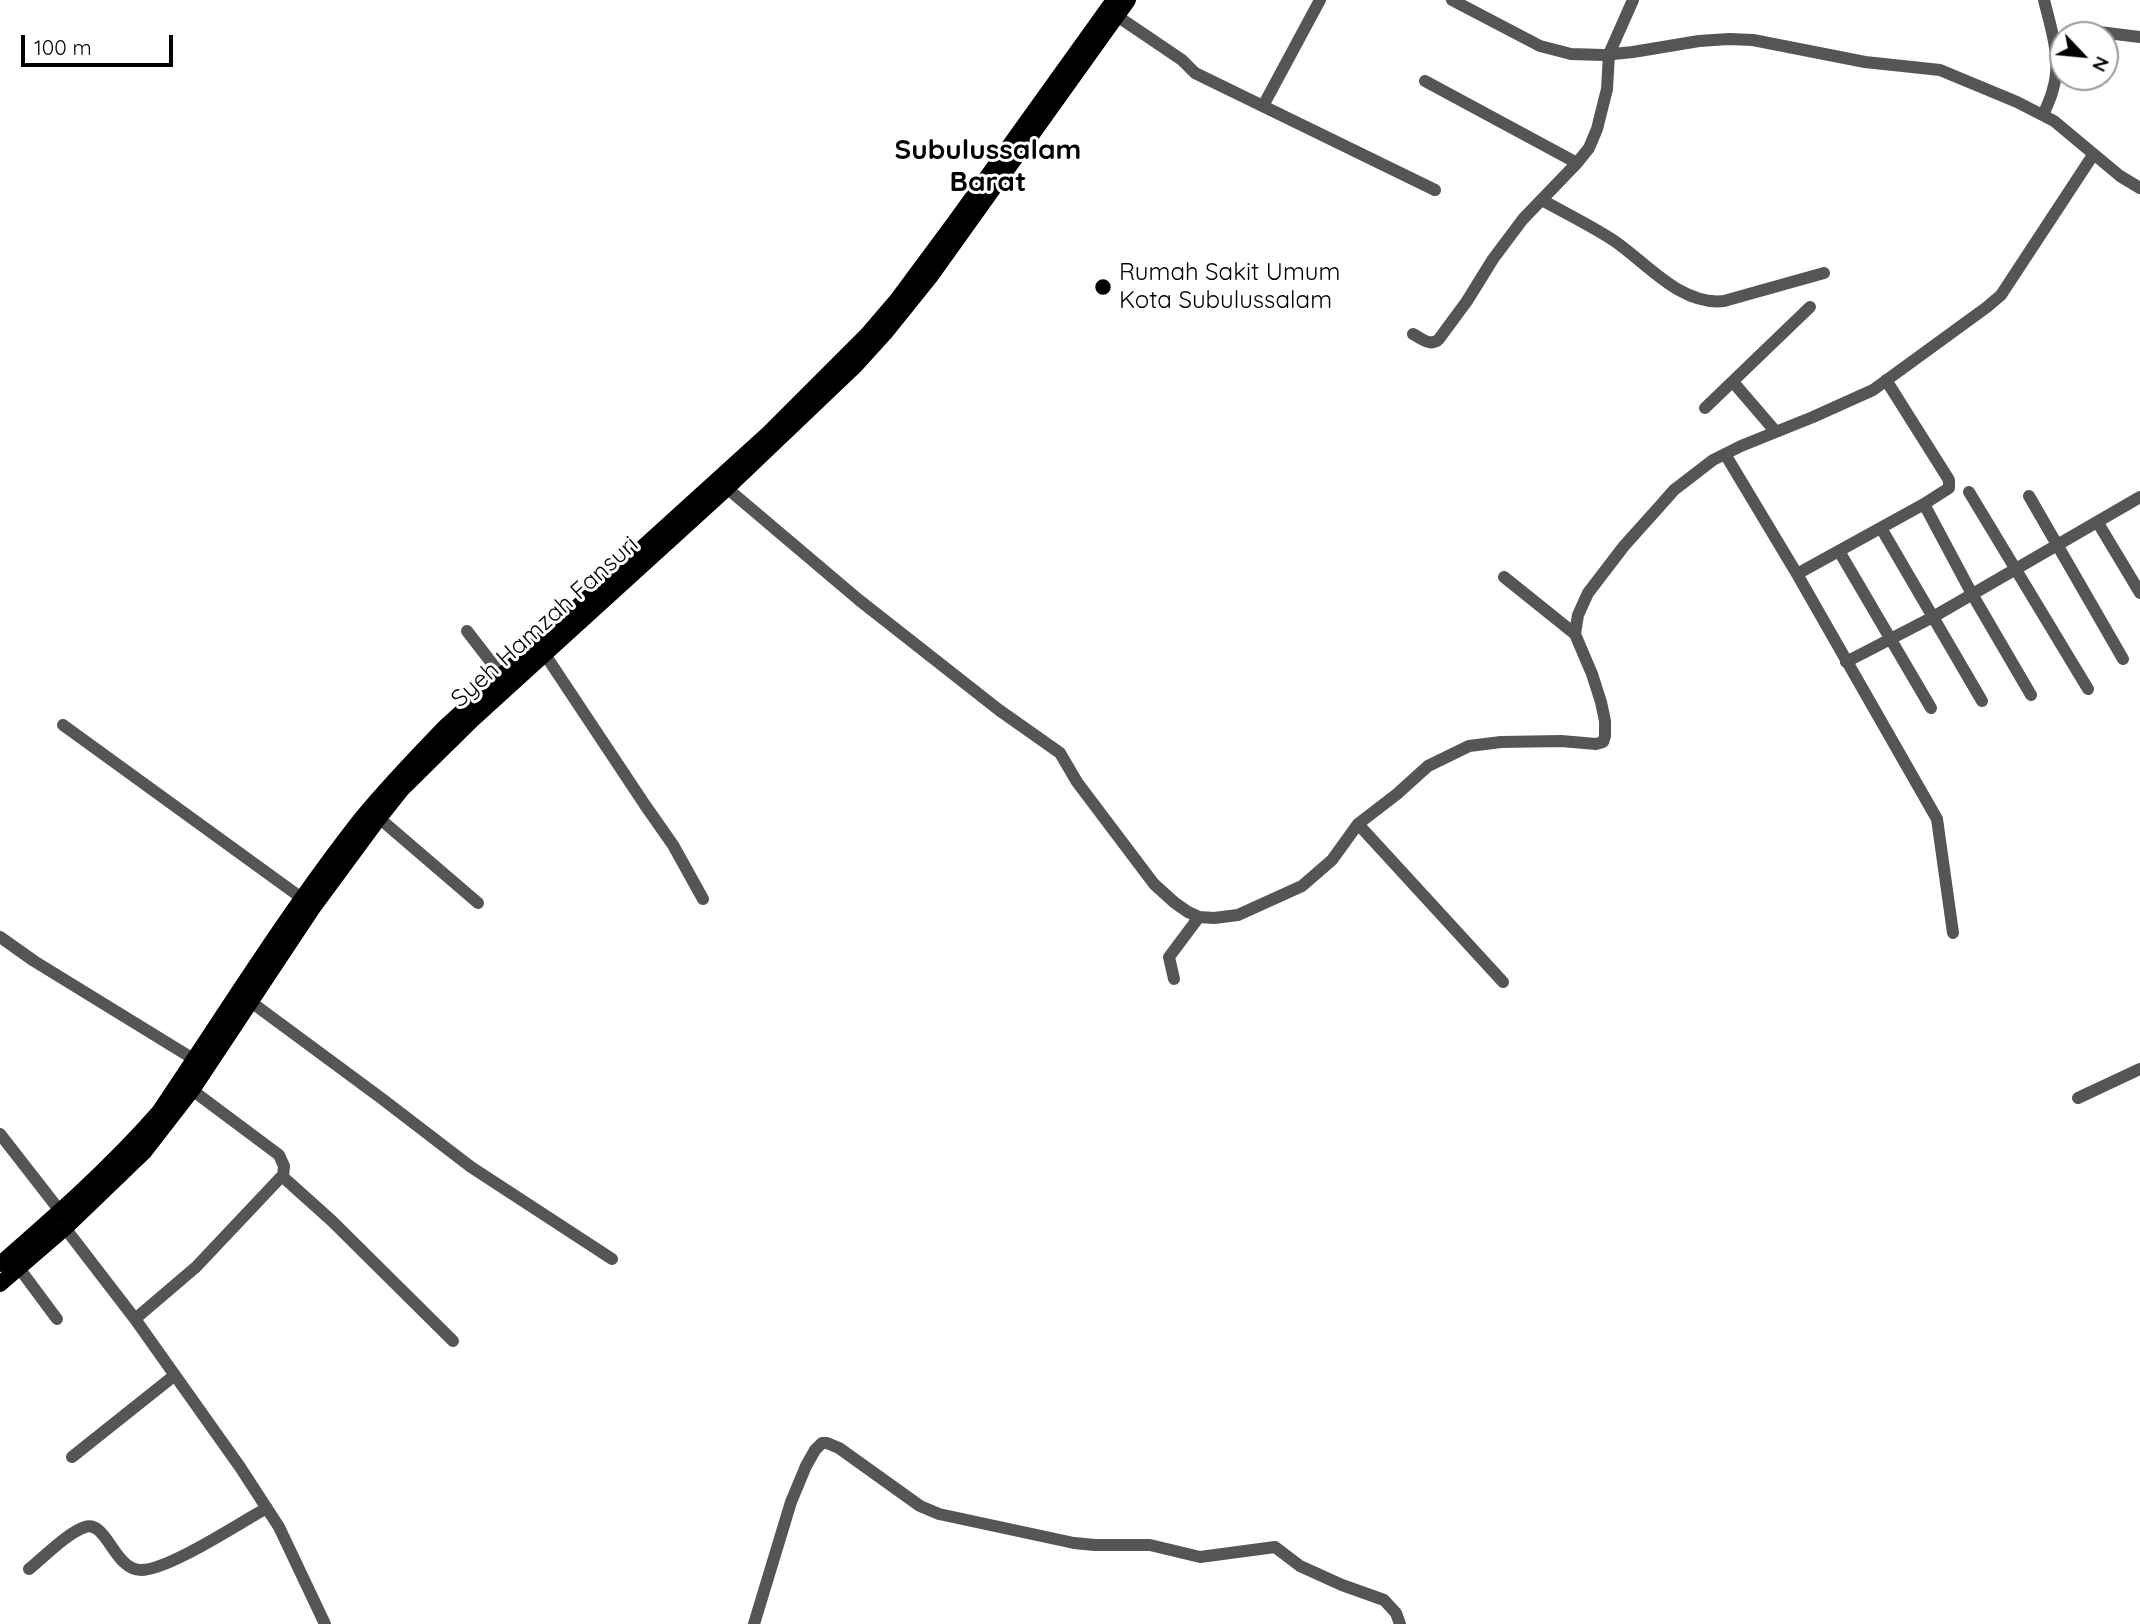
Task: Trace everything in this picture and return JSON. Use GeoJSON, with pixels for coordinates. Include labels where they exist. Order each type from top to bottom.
{"type":"FeatureCollection","features":[{"type":"Feature","properties":{"kind":"main road","name":"Syeh Hamzah Fansuri"},"geometry":{"type":"LineString","coordinates":[[0,1264],[133,1142],[251,1002],[356,837],[402,772],[501,675],[856,365],[900,305],[930,277],[1116,8],[1128,0]]}},
{"type":"Feature","properties":{"kind":"main road","name":"Syeh Hamzah Fansuri"},"geometry":{"type":"LineString","coordinates":[[0,1284],[65,1228],[145,1152],[192,1090],[200,1063],[303,899],[356,837],[379,818],[402,789],[471,720],[722,484]]}},
{"type":"Feature","properties":{"kind":"street"},"geometry":{"type":"LineString","coordinates":[[1263,106],[1320,0]]}},
{"type":"Feature","properties":{"kind":"street"},"geometry":{"type":"LineString","coordinates":[[1452,0],[1528,40],[1553,51],[1570,54],[1609,54],[1713,39],[1753,40],[1865,61],[1940,71],[1995,92],[2043,115],[2120,176],[2140,188]]}},
{"type":"Feature","properties":{"kind":"street"},"geometry":{"type":"LineString","coordinates":[[1413,334],[1430,343],[1439,339],[1523,219],[1588,148],[1597,129],[1609,80],[1609,54],[1633,0]]}},
{"type":"Feature","properties":{"kind":"street"},"geometry":{"type":"LineString","coordinates":[[2044,0],[2052,21]]}},
{"type":"Feature","properties":{"kind":"street"},"geometry":{"type":"LineString","coordinates":[[1116,8],[1195,73],[1435,190]]}},
{"type":"Feature","properties":{"kind":"street"},"geometry":{"type":"LineString","coordinates":[[2119,34],[2140,37]]}},
{"type":"Feature","properties":{"kind":"street"},"geometry":{"type":"LineString","coordinates":[[1425,81],[1577,163]]}},
{"type":"Feature","properties":{"kind":"street"},"geometry":{"type":"LineString","coordinates":[[2043,115],[2053,91]]}},
{"type":"Feature","properties":{"kind":"street"},"geometry":{"type":"LineString","coordinates":[[1575,634],[1578,615],[1588,593],[1624,546],[1674,490],[1725,454],[1859,397],[2001,295],[2093,155]]}},
{"type":"Feature","properties":{"kind":"street"},"geometry":{"type":"LineString","coordinates":[[1542,200],[1604,235],[1667,282],[1703,301],[1724,301],[1824,273]]}},
{"type":"Feature","properties":{"kind":"street"},"geometry":{"type":"LineString","coordinates":[[1705,408],[1810,307]]}},
{"type":"Feature","properties":{"kind":"street"},"geometry":{"type":"LineString","coordinates":[[1797,574],[1924,505],[1948,489],[1949,480],[1886,380]]}},
{"type":"Feature","properties":{"kind":"street"},"geometry":{"type":"LineString","coordinates":[[1733,383],[1776,432]]}},
{"type":"Feature","properties":{"kind":"street"},"geometry":{"type":"LineString","coordinates":[[1725,454],[1937,819],[1953,933]]}},
{"type":"Feature","properties":{"kind":"street"},"geometry":{"type":"LineString","coordinates":[[722,484],[859,600],[999,710],[1060,753],[1077,782],[1154,884],[1188,912],[1214,919],[1238,915],[1302,886],[1332,860],[1358,824],[1428,766],[1469,746],[1500,742],[1603,742],[1605,722],[1601,702],[1575,634],[1504,577]]}},
{"type":"Feature","properties":{"kind":"street"},"geometry":{"type":"LineString","coordinates":[[1969,492],[2088,689]]}},
{"type":"Feature","properties":{"kind":"street"},"geometry":{"type":"LineString","coordinates":[[2029,496],[2123,659]]}},
{"type":"Feature","properties":{"kind":"street"},"geometry":{"type":"LineString","coordinates":[[1846,662],[1933,617],[2140,497]]}},
{"type":"Feature","properties":{"kind":"street"},"geometry":{"type":"LineString","coordinates":[[1924,505],[2031,695]]}},
{"type":"Feature","properties":{"kind":"street"},"geometry":{"type":"LineString","coordinates":[[2098,523],[2140,593]]}},
{"type":"Feature","properties":{"kind":"street"},"geometry":{"type":"LineString","coordinates":[[1881,528],[1982,701]]}},
{"type":"Feature","properties":{"kind":"street"},"geometry":{"type":"LineString","coordinates":[[1839,551],[1931,708]]}},
{"type":"Feature","properties":{"kind":"street"},"geometry":{"type":"LineString","coordinates":[[467,631],[501,675]]}},
{"type":"Feature","properties":{"kind":"street"},"geometry":{"type":"LineString","coordinates":[[544,653],[673,845],[703,899]]}},
{"type":"Feature","properties":{"kind":"street"},"geometry":{"type":"LineString","coordinates":[[62,725],[303,899]]}},
{"type":"Feature","properties":{"kind":"street"},"geometry":{"type":"LineString","coordinates":[[379,818],[478,903]]}},
{"type":"Feature","properties":{"kind":"street"},"geometry":{"type":"LineString","coordinates":[[1358,824],[1503,982]]}},
{"type":"Feature","properties":{"kind":"street"},"geometry":{"type":"LineString","coordinates":[[1174,979],[1169,957],[1199,917]]}},
{"type":"Feature","properties":{"kind":"street"},"geometry":{"type":"LineString","coordinates":[[0,937],[34,961],[200,1063]]}},
{"type":"Feature","properties":{"kind":"street"},"geometry":{"type":"LineString","coordinates":[[251,1002],[471,1167],[612,1259]]}},
{"type":"Feature","properties":{"kind":"street"},"geometry":{"type":"LineString","coordinates":[[2078,1098],[2140,1069]]}},
{"type":"Feature","properties":{"kind":"street"},"geometry":{"type":"LineString","coordinates":[[192,1090],[279,1155],[283,1161],[283,1177],[332,1221],[453,1341]]}},
{"type":"Feature","properties":{"kind":"street"},"geometry":{"type":"LineString","coordinates":[[0,1134],[60,1211],[65,1228],[135,1319],[267,1508],[279,1527],[325,1624]]}},
{"type":"Feature","properties":{"kind":"street"},"geometry":{"type":"LineString","coordinates":[[135,1319],[196,1267],[283,1177]]}},
{"type":"Feature","properties":{"kind":"street"},"geometry":{"type":"LineString","coordinates":[[19,1268],[57,1319]]}},
{"type":"Feature","properties":{"kind":"street"},"geometry":{"type":"LineString","coordinates":[[72,1457],[175,1375]]}},
{"type":"Feature","properties":{"kind":"street"},"geometry":{"type":"LineString","coordinates":[[754,1624],[791,1502],[815,1450],[827,1443],[839,1448],[920,1506],[953,1518],[1074,1543],[1150,1545],[1200,1557],[1275,1547],[1300,1566],[1384,1600],[1396,1612],[1400,1624]]}},
{"type":"Feature","properties":{"kind":"street"},"geometry":{"type":"LineString","coordinates":[[29,1569],[75,1532],[88,1526],[100,1532],[124,1564],[133,1569],[145,1570],[172,1562],[267,1508]]}},
{"type":"Feature","properties":{"kind":"place","name":"Rumah Sakit Umum Kota Subulussalam"},"geometry":{"type":"Point","coordinates":[1103,287]}},
{"type":"Feature","properties":{"kind":"district","name":"Subulussalam Barat"},"geometry":{"type":"Point","coordinates":[988,167]}}]}
